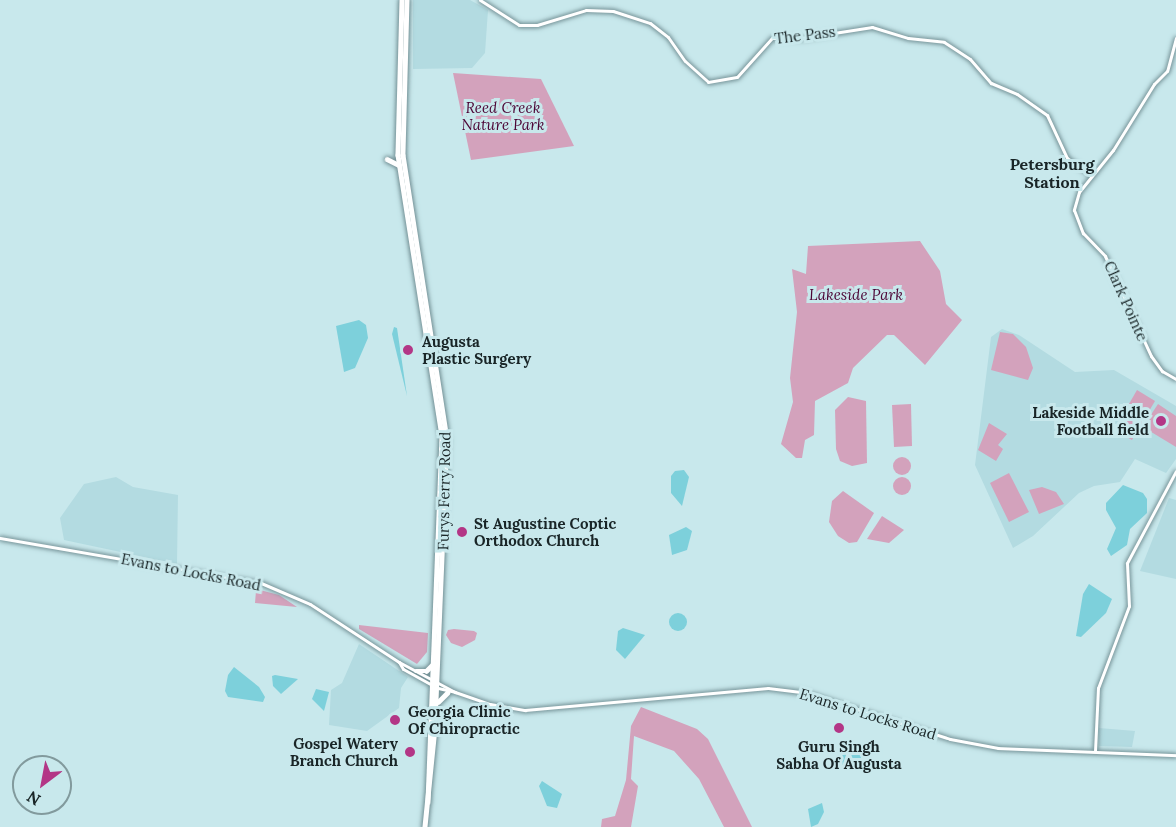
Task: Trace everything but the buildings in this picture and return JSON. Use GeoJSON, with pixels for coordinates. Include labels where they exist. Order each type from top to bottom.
{"type":"FeatureCollection","features":[{"type":"Feature","properties":{"kind":"main road","name":"Furys Ferry Road"},"geometry":{"type":"LineString","coordinates":[[402,0],[403,155],[447,438],[428,804]]}},
{"type":"Feature","properties":{"kind":"main road","name":"Furys Ferry Road"},"geometry":{"type":"LineString","coordinates":[[407,0],[399,165],[442,437],[433,664],[436,708],[425,827]]}},
{"type":"Feature","properties":{"kind":"main road"},"geometry":{"type":"LineString","coordinates":[[387,159],[399,165]]}},
{"type":"Feature","properties":{"kind":"main road"},"geometry":{"type":"LineString","coordinates":[[416,671],[426,671],[433,664]]}},
{"type":"Feature","properties":{"kind":"main road"},"geometry":{"type":"LineString","coordinates":[[436,708],[447,693]]}},
{"type":"Feature","properties":{"kind":"street","name":"The Pass"},"geometry":{"type":"LineString","coordinates":[[480,0],[519,25],[537,25],[586,10],[613,11],[650,23],[668,37],[685,62],[708,82],[737,76],[772,38],[802,38],[872,27],[908,38],[944,42],[970,59],[991,82],[1017,94],[1047,116],[1067,158],[1091,175]]}},
{"type":"Feature","properties":{"kind":"street","name":"Clark Pointe"},"geometry":{"type":"LineString","coordinates":[[1176,38],[1167,71],[1154,84],[1113,150],[1091,175],[1075,201],[1078,225],[1105,256],[1151,356],[1162,371],[1176,379]]}},
{"type":"Feature","properties":{"kind":"street"},"geometry":{"type":"LineString","coordinates":[[1095,751],[1098,688],[1129,606],[1127,563],[1176,471]]}},
{"type":"Feature","properties":{"kind":"street","name":"Evans to Locks Road"},"geometry":{"type":"LineString","coordinates":[[0,538],[261,583],[310,604],[434,684],[490,704],[525,710],[768,688],[807,693],[958,741],[1015,750],[1176,755]]}},
{"type":"Feature","properties":{"kind":"street","name":"Evans to Locks Road"},"geometry":{"type":"LineString","coordinates":[[399,662],[447,693],[454,692]]}},
{"type":"Feature","properties":{"kind":"shaded area"},"geometry":{"type":"Polygon","coordinates":[[[413,0],[470,0],[488,10],[485,53],[472,68],[413,69],[413,0]]]}},
{"type":"Feature","properties":{"kind":"shaded area"},"geometry":{"type":"Polygon","coordinates":[[[1002,329],[1019,335],[1075,372],[1114,370],[1176,406],[1176,459],[1166,473],[1135,459],[1120,482],[1094,486],[1079,493],[1033,536],[1013,548],[975,465],[991,337],[1002,329]]]}},
{"type":"Feature","properties":{"kind":"shaded area"},"geometry":{"type":"Polygon","coordinates":[[[116,477],[133,487],[178,495],[177,564],[64,540],[60,518],[84,484],[116,477]]]}},
{"type":"Feature","properties":{"kind":"shaded area"},"geometry":{"type":"Polygon","coordinates":[[[1169,498],[1176,500],[1176,579],[1140,571],[1169,498]]]}},
{"type":"Feature","properties":{"kind":"shaded area"},"geometry":{"type":"Polygon","coordinates":[[[359,644],[408,677],[401,688],[399,708],[367,731],[329,725],[331,690],[342,683],[359,644]]]}},
{"type":"Feature","properties":{"kind":"shaded area"},"geometry":{"type":"Polygon","coordinates":[[[1099,728],[1135,731],[1132,747],[1099,746],[1099,728]]]}},
{"type":"Feature","properties":{"kind":"green space","name":"Reed Creek Nature Park"},"geometry":{"type":"Polygon","coordinates":[[[453,73],[541,79],[574,146],[471,160],[453,73]]]}},
{"type":"Feature","properties":{"kind":"green space","name":"Lakeside Park"},"geometry":{"type":"Polygon","coordinates":[[[920,241],[940,271],[946,304],[962,320],[925,365],[894,335],[887,335],[853,368],[848,383],[815,401],[814,435],[805,440],[802,458],[796,458],[781,444],[793,402],[790,378],[797,312],[792,269],[806,274],[808,246],[920,241]]]}},
{"type":"Feature","properties":{"kind":"green space"},"geometry":{"type":"Polygon","coordinates":[[[1000,332],[1013,334],[1026,347],[1033,368],[1028,380],[991,370],[1000,332]]]}},
{"type":"Feature","properties":{"kind":"green space"},"geometry":{"type":"Polygon","coordinates":[[[1137,390],[1155,401],[1132,440],[1114,430],[1137,390]]]}},
{"type":"Feature","properties":{"kind":"green space"},"geometry":{"type":"Polygon","coordinates":[[[848,397],[866,401],[867,463],[852,466],[840,461],[836,449],[835,410],[848,397]]]}},
{"type":"Feature","properties":{"kind":"green space"},"geometry":{"type":"Polygon","coordinates":[[[911,404],[912,446],[894,447],[892,405],[911,404]]]}},
{"type":"Feature","properties":{"kind":"green space","name":"Lakeside Middle Football field"},"geometry":{"type":"Polygon","coordinates":[[[1158,404],[1176,416],[1176,447],[1143,427],[1158,404]]]}},
{"type":"Feature","properties":{"kind":"green space"},"geometry":{"type":"Polygon","coordinates":[[[989,423],[1007,434],[998,445],[1003,449],[996,461],[978,450],[989,423]]]}},
{"type":"Feature","properties":{"kind":"green space"},"geometry":{"type":"Polygon","coordinates":[[[902,457],[908,460],[911,466],[908,472],[902,475],[896,472],[893,466],[896,460],[902,457]]]}},
{"type":"Feature","properties":{"kind":"green space"},"geometry":{"type":"Polygon","coordinates":[[[1009,473],[1029,512],[1009,522],[990,483],[1009,473]]]}},
{"type":"Feature","properties":{"kind":"green space"},"geometry":{"type":"Polygon","coordinates":[[[902,477],[908,480],[911,486],[908,492],[902,495],[896,492],[893,486],[896,480],[902,477]]]}},
{"type":"Feature","properties":{"kind":"green space"},"geometry":{"type":"Polygon","coordinates":[[[1042,487],[1056,492],[1064,504],[1039,514],[1029,490],[1042,487]]]}},
{"type":"Feature","properties":{"kind":"green space"},"geometry":{"type":"Polygon","coordinates":[[[843,491],[874,513],[857,542],[849,543],[838,536],[829,522],[832,501],[843,491]]]}},
{"type":"Feature","properties":{"kind":"green space"},"geometry":{"type":"Polygon","coordinates":[[[882,516],[904,530],[889,543],[867,539],[882,516]]]}},
{"type":"Feature","properties":{"kind":"green space"},"geometry":{"type":"Polygon","coordinates":[[[256,591],[279,595],[297,607],[255,603],[256,591]]]}},
{"type":"Feature","properties":{"kind":"green space"},"geometry":{"type":"Polygon","coordinates":[[[359,625],[428,633],[427,652],[417,664],[359,629],[359,625]]]}},
{"type":"Feature","properties":{"kind":"green space"},"geometry":{"type":"Polygon","coordinates":[[[448,630],[474,631],[477,633],[475,640],[462,647],[451,643],[446,635],[448,630]]]}},
{"type":"Feature","properties":{"kind":"green space"},"geometry":{"type":"Polygon","coordinates":[[[641,707],[697,729],[708,739],[752,827],[724,827],[699,779],[674,751],[634,736],[631,779],[638,786],[631,827],[601,827],[602,819],[615,816],[626,780],[631,726],[641,707]]]}},
{"type":"Feature","properties":{"kind":"water"},"geometry":{"type":"Polygon","coordinates":[[[359,320],[366,325],[368,338],[355,368],[344,372],[336,326],[359,320]]]}},
{"type":"Feature","properties":{"kind":"water"},"geometry":{"type":"Polygon","coordinates":[[[394,327],[397,328],[407,396],[392,334],[394,327]]]}},
{"type":"Feature","properties":{"kind":"water"},"geometry":{"type":"Polygon","coordinates":[[[684,470],[689,477],[682,506],[671,493],[671,476],[675,471],[684,470]]]}},
{"type":"Feature","properties":{"kind":"water"},"geometry":{"type":"Polygon","coordinates":[[[1123,485],[1143,493],[1147,499],[1147,513],[1130,529],[1127,545],[1111,556],[1107,549],[1116,528],[1106,510],[1106,503],[1123,485]]]}},
{"type":"Feature","properties":{"kind":"water"},"geometry":{"type":"Polygon","coordinates":[[[686,527],[692,531],[687,550],[672,555],[669,535],[686,527]]]}},
{"type":"Feature","properties":{"kind":"water"},"geometry":{"type":"Polygon","coordinates":[[[1089,584],[1112,599],[1106,613],[1081,637],[1076,636],[1083,594],[1089,584]]]}},
{"type":"Feature","properties":{"kind":"water"},"geometry":{"type":"Polygon","coordinates":[[[674,613],[682,613],[687,618],[685,629],[674,631],[669,626],[669,618],[674,613]]]}},
{"type":"Feature","properties":{"kind":"water"},"geometry":{"type":"Polygon","coordinates":[[[623,628],[645,635],[625,659],[616,650],[618,631],[623,628]]]}},
{"type":"Feature","properties":{"kind":"water"},"geometry":{"type":"Polygon","coordinates":[[[234,667],[259,687],[265,697],[263,702],[228,697],[225,691],[228,675],[234,667]]]}},
{"type":"Feature","properties":{"kind":"water"},"geometry":{"type":"Polygon","coordinates":[[[272,676],[298,679],[281,694],[273,686],[272,676]]]}},
{"type":"Feature","properties":{"kind":"water"},"geometry":{"type":"Polygon","coordinates":[[[316,689],[329,692],[324,711],[312,699],[316,689]]]}},
{"type":"Feature","properties":{"kind":"water"},"geometry":{"type":"Polygon","coordinates":[[[850,747],[858,750],[861,758],[858,766],[850,769],[842,766],[839,758],[842,750],[850,747]]]}},
{"type":"Feature","properties":{"kind":"water"},"geometry":{"type":"Polygon","coordinates":[[[542,781],[562,794],[557,808],[547,806],[539,786],[542,781]]]}},
{"type":"Feature","properties":{"kind":"water"},"geometry":{"type":"Polygon","coordinates":[[[822,803],[824,812],[818,824],[811,827],[808,809],[822,803]]]}},
{"type":"Feature","properties":{"kind":"place","name":"Augusta Plastic Surgery"},"geometry":{"type":"Point","coordinates":[408,350]}},
{"type":"Feature","properties":{"kind":"place","name":"Lakeside Middle Football field"},"geometry":{"type":"Point","coordinates":[1161,421]}},
{"type":"Feature","properties":{"kind":"place","name":"St Augustine Coptic Orthodox Church"},"geometry":{"type":"Point","coordinates":[462,532]}},
{"type":"Feature","properties":{"kind":"place","name":"Georgia Clinic Of Chiropractic"},"geometry":{"type":"Point","coordinates":[395,720]}},
{"type":"Feature","properties":{"kind":"place","name":"Guru Singh Sabha Of Augusta"},"geometry":{"type":"Point","coordinates":[839,728]}},
{"type":"Feature","properties":{"kind":"place","name":"Gospel Watery Branch Church"},"geometry":{"type":"Point","coordinates":[410,752]}},
{"type":"Feature","properties":{"kind":"district","name":"Petersburg Station"},"geometry":{"type":"Point","coordinates":[1052,173]}}]}
